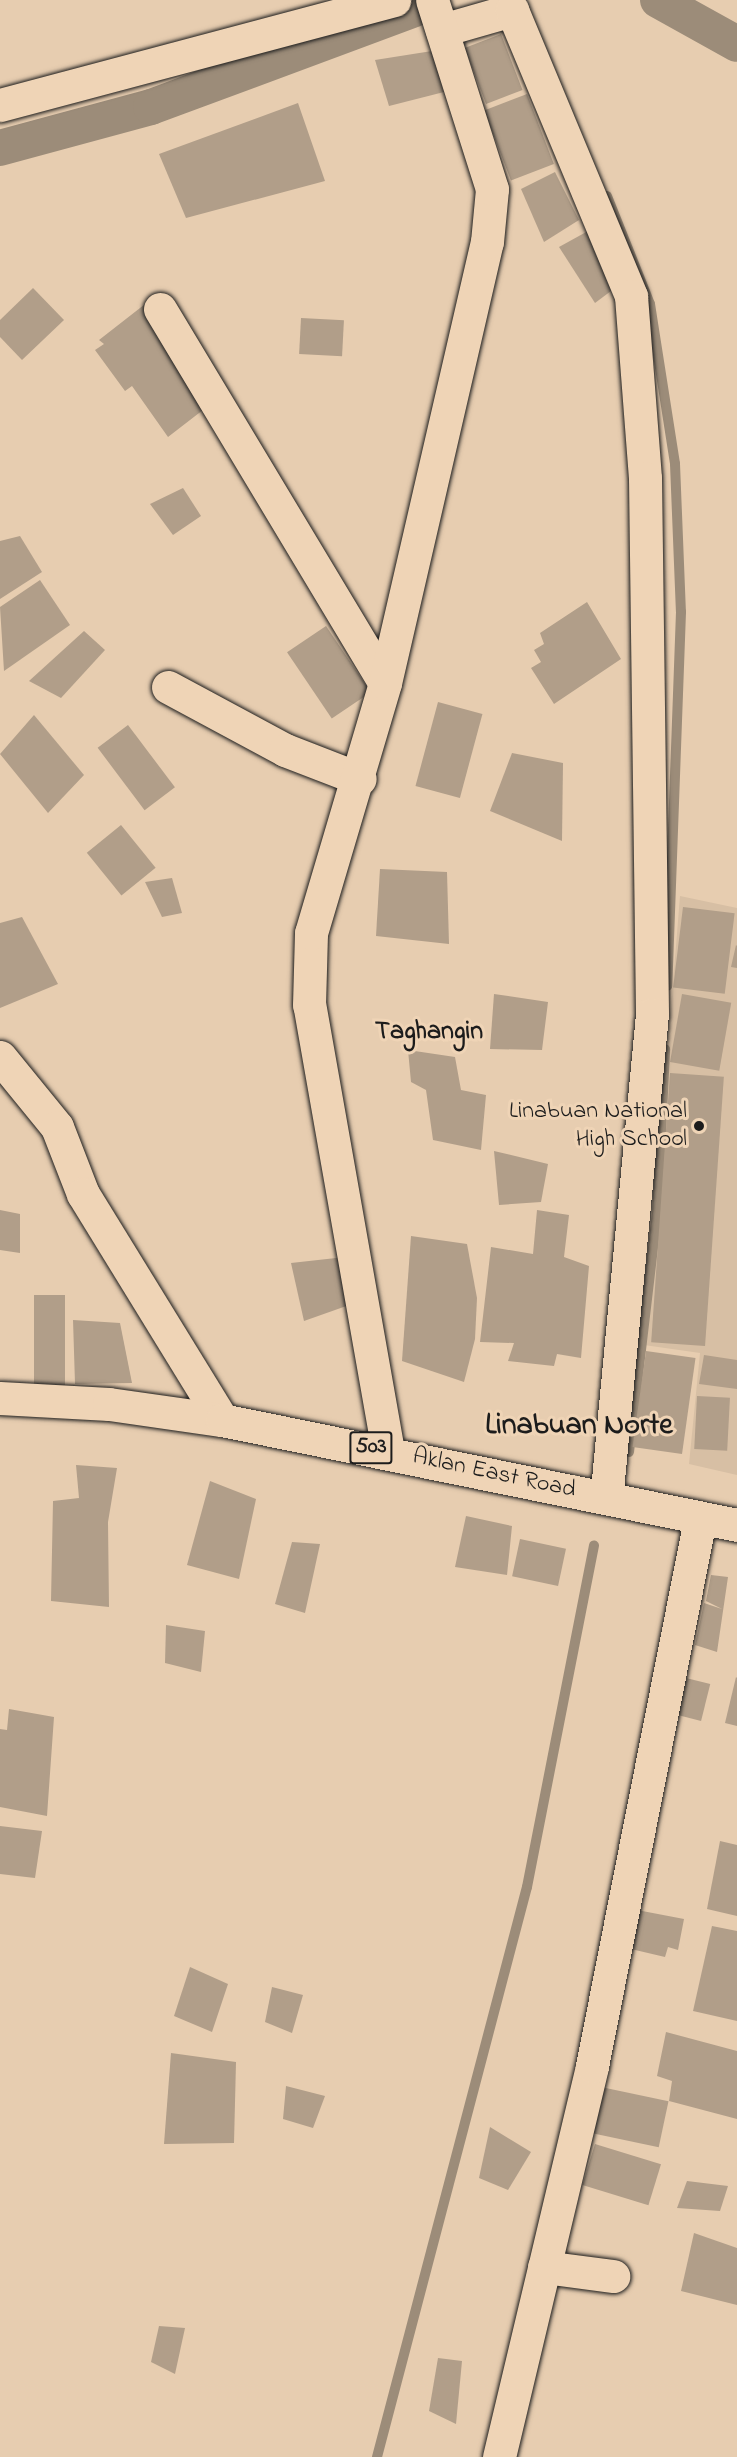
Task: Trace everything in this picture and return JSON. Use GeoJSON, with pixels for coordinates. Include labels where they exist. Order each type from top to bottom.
{"type":"FeatureCollection","features":[{"type":"Feature","properties":{"kind":"street"},"geometry":{"type":"LineString","coordinates":[[0,105],[394,0]]}},
{"type":"Feature","properties":{"kind":"street"},"geometry":{"type":"LineString","coordinates":[[388,1451],[309,1005],[311,933],[360,779],[385,683],[487,242],[491,199],[437,15],[512,10],[631,296],[645,478],[652,1014],[606,1498]]}},
{"type":"Feature","properties":{"kind":"street"},"geometry":{"type":"LineString","coordinates":[[160,309],[385,683]]}},
{"type":"Feature","properties":{"kind":"street"},"geometry":{"type":"LineString","coordinates":[[168,687],[285,750],[360,779]]}},
{"type":"Feature","properties":{"kind":"street"},"geometry":{"type":"LineString","coordinates":[[0,1057],[57,1127],[82,1194],[222,1420]]}},
{"type":"Feature","properties":{"kind":"street","name":"Aklan East Road"},"geometry":{"type":"LineString","coordinates":[[0,1398],[110,1404],[222,1420],[388,1451],[700,1519],[737,1525]]}},
{"type":"Feature","properties":{"kind":"street"},"geometry":{"type":"LineString","coordinates":[[499,2457],[592,2066],[700,1519]]}},
{"type":"Feature","properties":{"kind":"street"},"geometry":{"type":"LineString","coordinates":[[544,2267],[613,2276]]}},
{"type":"Feature","properties":{"kind":"shaded area","name":"Linabuan National High School"},"geometry":{"type":"Polygon","coordinates":[[[680,896],[737,908],[737,1475],[689,1464],[700,1353],[644,1345],[680,896]]]}},
{"type":"Feature","properties":{"kind":"building"},"geometry":{"type":"Polygon","coordinates":[[[501,34],[523,90],[486,104],[465,48],[501,34]]]}},
{"type":"Feature","properties":{"kind":"building"},"geometry":{"type":"Polygon","coordinates":[[[432,51],[444,92],[389,106],[375,60],[432,51]]]}},
{"type":"Feature","properties":{"kind":"building"},"geometry":{"type":"Polygon","coordinates":[[[527,94],[554,164],[511,181],[484,110],[527,94]]]}},
{"type":"Feature","properties":{"kind":"building"},"geometry":{"type":"Polygon","coordinates":[[[298,103],[325,181],[186,218],[159,154],[298,103]]]}},
{"type":"Feature","properties":{"kind":"building"},"geometry":{"type":"Polygon","coordinates":[[[555,172],[579,220],[544,242],[521,189],[555,172]]]}},
{"type":"Feature","properties":{"kind":"building"},"geometry":{"type":"Polygon","coordinates":[[[588,231],[615,288],[595,303],[559,247],[588,231]]]}},
{"type":"Feature","properties":{"kind":"building"},"geometry":{"type":"Polygon","coordinates":[[[33,288],[64,320],[22,360],[0,337],[0,320],[33,288]]]}},
{"type":"Feature","properties":{"kind":"building"},"geometry":{"type":"Polygon","coordinates":[[[149,301],[212,403],[168,437],[132,386],[125,391],[95,350],[104,344],[99,340],[149,301]]]}},
{"type":"Feature","properties":{"kind":"building"},"geometry":{"type":"Polygon","coordinates":[[[301,318],[344,320],[342,356],[299,354],[301,318]]]}},
{"type":"Feature","properties":{"kind":"building"},"geometry":{"type":"Polygon","coordinates":[[[183,488],[201,516],[173,535],[150,504],[183,488]]]}},
{"type":"Feature","properties":{"kind":"building"},"geometry":{"type":"Polygon","coordinates":[[[20,536],[42,572],[0,599],[0,541],[20,536]]]}},
{"type":"Feature","properties":{"kind":"building"},"geometry":{"type":"Polygon","coordinates":[[[40,580],[70,625],[4,671],[0,607],[40,580]]]}},
{"type":"Feature","properties":{"kind":"building"},"geometry":{"type":"Polygon","coordinates":[[[587,602],[621,659],[554,704],[531,668],[541,662],[534,650],[544,644],[540,633],[587,602]]]}},
{"type":"Feature","properties":{"kind":"building"},"geometry":{"type":"Polygon","coordinates":[[[326,626],[371,692],[332,719],[287,652],[326,626]]]}},
{"type":"Feature","properties":{"kind":"building"},"geometry":{"type":"Polygon","coordinates":[[[84,631],[105,650],[61,698],[29,681],[84,631]]]}},
{"type":"Feature","properties":{"kind":"building"},"geometry":{"type":"Polygon","coordinates":[[[438,702],[482,714],[460,798],[415,786],[438,702]]]}},
{"type":"Feature","properties":{"kind":"building"},"geometry":{"type":"Polygon","coordinates":[[[34,715],[84,775],[48,813],[0,754],[34,715]]]}},
{"type":"Feature","properties":{"kind":"building"},"geometry":{"type":"Polygon","coordinates":[[[128,725],[175,787],[145,810],[98,748],[128,725]]]}},
{"type":"Feature","properties":{"kind":"building"},"geometry":{"type":"Polygon","coordinates":[[[512,753],[563,763],[562,841],[490,811],[512,753]]]}},
{"type":"Feature","properties":{"kind":"building"},"geometry":{"type":"Polygon","coordinates":[[[121,825],[156,868],[121,895],[87,853],[121,825]]]}},
{"type":"Feature","properties":{"kind":"building"},"geometry":{"type":"Polygon","coordinates":[[[380,869],[447,872],[449,944],[376,936],[380,869]]]}},
{"type":"Feature","properties":{"kind":"building"},"geometry":{"type":"Polygon","coordinates":[[[172,878],[182,913],[162,917],[145,882],[172,878]]]}},
{"type":"Feature","properties":{"kind":"building"},"geometry":{"type":"Polygon","coordinates":[[[683,907],[735,913],[725,994],[673,987],[683,907]]]}},
{"type":"Feature","properties":{"kind":"building"},"geometry":{"type":"Polygon","coordinates":[[[22,917],[58,984],[0,1008],[0,923],[22,917]]]}},
{"type":"Feature","properties":{"kind":"building"},"geometry":{"type":"Polygon","coordinates":[[[737,946],[737,968],[731,967],[737,946]]]}},
{"type":"Feature","properties":{"kind":"building"},"geometry":{"type":"Polygon","coordinates":[[[494,994],[548,1002],[542,1050],[490,1049],[494,994]]]}},
{"type":"Feature","properties":{"kind":"building"},"geometry":{"type":"Polygon","coordinates":[[[682,994],[731,1003],[719,1071],[670,1062],[682,994]]]}},
{"type":"Feature","properties":{"kind":"building"},"geometry":{"type":"Polygon","coordinates":[[[408,1050],[455,1057],[461,1090],[486,1095],[481,1150],[433,1140],[426,1090],[411,1082],[408,1050]]]}},
{"type":"Feature","properties":{"kind":"building"},"geometry":{"type":"Polygon","coordinates":[[[670,1073],[724,1077],[705,1346],[651,1342],[670,1073]]]}},
{"type":"Feature","properties":{"kind":"building"},"geometry":{"type":"Polygon","coordinates":[[[494,1151],[548,1164],[541,1202],[499,1205],[494,1151]]]}},
{"type":"Feature","properties":{"kind":"building"},"geometry":{"type":"Polygon","coordinates":[[[0,1210],[20,1214],[20,1253],[0,1250],[0,1210]]]}},
{"type":"Feature","properties":{"kind":"building"},"geometry":{"type":"Polygon","coordinates":[[[537,1210],[569,1215],[564,1257],[589,1266],[581,1358],[557,1354],[554,1366],[508,1361],[514,1343],[480,1342],[491,1247],[533,1254],[537,1210]]]}},
{"type":"Feature","properties":{"kind":"building"},"geometry":{"type":"Polygon","coordinates":[[[411,1236],[467,1244],[477,1298],[475,1339],[464,1382],[402,1361],[411,1236]]]}},
{"type":"Feature","properties":{"kind":"building"},"geometry":{"type":"Polygon","coordinates":[[[345,1257],[352,1304],[304,1321],[291,1263],[345,1257]]]}},
{"type":"Feature","properties":{"kind":"building"},"geometry":{"type":"Polygon","coordinates":[[[34,1295],[65,1295],[65,1385],[34,1385],[34,1295]]]}},
{"type":"Feature","properties":{"kind":"building"},"geometry":{"type":"Polygon","coordinates":[[[73,1320],[120,1323],[132,1383],[75,1384],[73,1320]]]}},
{"type":"Feature","properties":{"kind":"building"},"geometry":{"type":"Polygon","coordinates":[[[646,1351],[696,1358],[682,1454],[633,1447],[646,1351]]]}},
{"type":"Feature","properties":{"kind":"building"},"geometry":{"type":"Polygon","coordinates":[[[704,1355],[737,1360],[737,1389],[699,1384],[704,1355]]]}},
{"type":"Feature","properties":{"kind":"building"},"geometry":{"type":"Polygon","coordinates":[[[697,1396],[730,1398],[727,1451],[694,1449],[697,1396]]]}},
{"type":"Feature","properties":{"kind":"building"},"geometry":{"type":"Polygon","coordinates":[[[76,1465],[117,1468],[108,1522],[109,1607],[51,1601],[53,1501],[79,1498],[76,1465]]]}},
{"type":"Feature","properties":{"kind":"building"},"geometry":{"type":"Polygon","coordinates":[[[210,1481],[256,1499],[239,1579],[187,1565],[210,1481]]]}},
{"type":"Feature","properties":{"kind":"building"},"geometry":{"type":"Polygon","coordinates":[[[466,1516],[512,1526],[507,1575],[455,1567],[466,1516]]]}},
{"type":"Feature","properties":{"kind":"building"},"geometry":{"type":"Polygon","coordinates":[[[520,1539],[566,1549],[558,1586],[512,1576],[520,1539]]]}},
{"type":"Feature","properties":{"kind":"building"},"geometry":{"type":"Polygon","coordinates":[[[292,1542],[320,1544],[305,1613],[275,1604],[292,1542]]]}},
{"type":"Feature","properties":{"kind":"building"},"geometry":{"type":"Polygon","coordinates":[[[711,1575],[728,1577],[717,1652],[695,1645],[704,1603],[722,1609],[706,1601],[711,1575]]]}},
{"type":"Feature","properties":{"kind":"building"},"geometry":{"type":"Polygon","coordinates":[[[166,1625],[205,1631],[201,1672],[165,1663],[166,1625]]]}},
{"type":"Feature","properties":{"kind":"building"},"geometry":{"type":"Polygon","coordinates":[[[686,1678],[710,1684],[701,1721],[677,1715],[686,1678]]]}},
{"type":"Feature","properties":{"kind":"building"},"geometry":{"type":"Polygon","coordinates":[[[737,1678],[737,1726],[725,1723],[737,1678]]]}},
{"type":"Feature","properties":{"kind":"building"},"geometry":{"type":"Polygon","coordinates":[[[9,1709],[54,1717],[47,1816],[0,1807],[0,1729],[7,1730],[9,1709]]]}},
{"type":"Feature","properties":{"kind":"building"},"geometry":{"type":"Polygon","coordinates":[[[0,1826],[42,1831],[35,1878],[0,1874],[0,1826]]]}},
{"type":"Feature","properties":{"kind":"building"},"geometry":{"type":"Polygon","coordinates":[[[720,1841],[737,1845],[737,1916],[707,1909],[720,1841]]]}},
{"type":"Feature","properties":{"kind":"building"},"geometry":{"type":"Polygon","coordinates":[[[637,1910],[684,1919],[678,1950],[668,1947],[665,1957],[631,1949],[637,1910]]]}},
{"type":"Feature","properties":{"kind":"building"},"geometry":{"type":"Polygon","coordinates":[[[712,1926],[737,1931],[737,2021],[693,2011],[712,1926]]]}},
{"type":"Feature","properties":{"kind":"building"},"geometry":{"type":"Polygon","coordinates":[[[190,1967],[228,1984],[212,2032],[174,2016],[190,1967]]]}},
{"type":"Feature","properties":{"kind":"building"},"geometry":{"type":"Polygon","coordinates":[[[272,1987],[303,1995],[292,2033],[265,2022],[272,1987]]]}},
{"type":"Feature","properties":{"kind":"building"},"geometry":{"type":"Polygon","coordinates":[[[666,2032],[737,2051],[737,2119],[669,2101],[672,2081],[657,2076],[666,2032]]]}},
{"type":"Feature","properties":{"kind":"building"},"geometry":{"type":"Polygon","coordinates":[[[171,2053],[236,2062],[234,2143],[164,2144],[171,2053]]]}},
{"type":"Feature","properties":{"kind":"building"},"geometry":{"type":"Polygon","coordinates":[[[286,2086],[325,2096],[313,2128],[283,2119],[286,2086]]]}},
{"type":"Feature","properties":{"kind":"building"},"geometry":{"type":"Polygon","coordinates":[[[601,2087],[668,2101],[659,2147],[591,2133],[601,2087]]]}},
{"type":"Feature","properties":{"kind":"building"},"geometry":{"type":"Polygon","coordinates":[[[490,2127],[531,2152],[508,2190],[479,2178],[490,2127]]]}},
{"type":"Feature","properties":{"kind":"building"},"geometry":{"type":"Polygon","coordinates":[[[595,2144],[661,2164],[648,2205],[582,2185],[595,2144]]]}},
{"type":"Feature","properties":{"kind":"building"},"geometry":{"type":"Polygon","coordinates":[[[687,2181],[728,2186],[720,2211],[677,2208],[687,2181]]]}},
{"type":"Feature","properties":{"kind":"building"},"geometry":{"type":"Polygon","coordinates":[[[694,2233],[737,2248],[737,2305],[681,2291],[694,2233]]]}},
{"type":"Feature","properties":{"kind":"building"},"geometry":{"type":"Polygon","coordinates":[[[159,2326],[185,2328],[175,2374],[151,2362],[159,2326]]]}},
{"type":"Feature","properties":{"kind":"building"},"geometry":{"type":"Polygon","coordinates":[[[438,2358],[462,2361],[456,2424],[429,2411],[438,2358]]]}},
{"type":"Feature","properties":{"kind":"waterway"},"geometry":{"type":"LineString","coordinates":[[658,0],[737,44]]}},
{"type":"Feature","properties":{"kind":"waterway"},"geometry":{"type":"LineString","coordinates":[[0,148],[151,107],[414,9]]}},
{"type":"Feature","properties":{"kind":"waterway"},"geometry":{"type":"LineString","coordinates":[[607,196],[650,304],[675,464],[681,612],[667,986]]}},
{"type":"Feature","properties":{"kind":"waterway"},"geometry":{"type":"LineString","coordinates":[[629,1452],[657,1215],[665,1049]]}},
{"type":"Feature","properties":{"kind":"waterway"},"geometry":{"type":"LineString","coordinates":[[377,2457],[527,1887],[594,1546]]}},
{"type":"Feature","properties":{"kind":"place","name":"Linabuan National High School"},"geometry":{"type":"Point","coordinates":[699,1126]}},
{"type":"Feature","properties":{"kind":"district","name":"Taghangin"},"geometry":{"type":"Point","coordinates":[429,1033]}},
{"type":"Feature","properties":{"kind":"district","name":"Linabuan Norte"},"geometry":{"type":"Point","coordinates":[579,1426]}}]}
